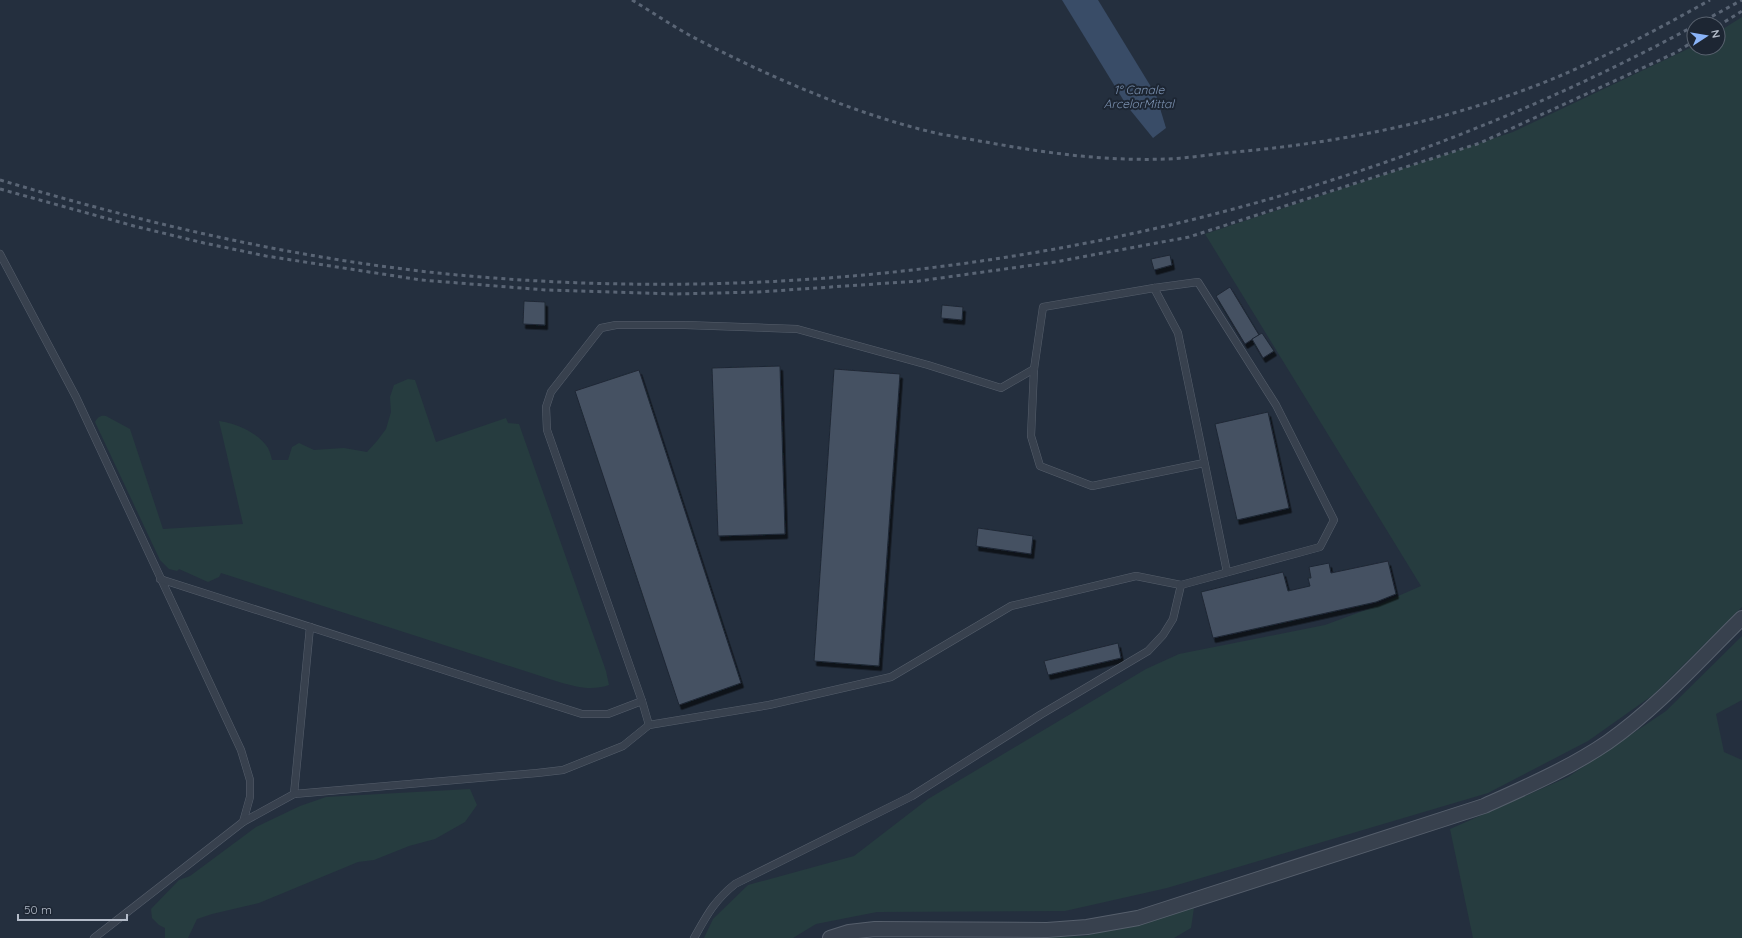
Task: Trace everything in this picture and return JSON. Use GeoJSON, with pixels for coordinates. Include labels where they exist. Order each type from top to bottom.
{"type":"FeatureCollection","features":[{"type":"Feature","properties":{"kind":"street"},"geometry":{"type":"LineString","coordinates":[[830,938],[849,932],[875,929],[1047,930],[1087,927],[1138,918],[1484,806],[1550,775],[1608,742],[1641,716],[1742,618]]}},
{"type":"Feature","properties":{"kind":"lane"},"geometry":{"type":"LineString","coordinates":[[0,254],[76,397],[241,750],[250,780],[250,797],[243,822]]}},
{"type":"Feature","properties":{"kind":"lane"},"geometry":{"type":"LineString","coordinates":[[94,938],[243,822],[294,794],[563,770],[623,746],[649,725],[769,705],[891,677],[1011,606],[1136,576],[1181,585],[1320,547],[1334,520],[1276,405],[1198,282],[1043,307],[1034,369],[1031,436],[1040,466],[1092,486],[1204,463]]}},
{"type":"Feature","properties":{"kind":"lane"},"geometry":{"type":"LineString","coordinates":[[1154,288],[1178,333],[1228,572]]}},
{"type":"Feature","properties":{"kind":"lane"},"geometry":{"type":"LineString","coordinates":[[649,725],[642,701],[547,430],[546,407],[551,392],[602,328],[616,325],[686,325],[797,329],[928,365],[1000,388],[1034,369]]}},
{"type":"Feature","properties":{"kind":"lane"},"geometry":{"type":"LineString","coordinates":[[160,579],[582,714],[608,714],[642,701]]}},
{"type":"Feature","properties":{"kind":"lane"},"geometry":{"type":"LineString","coordinates":[[694,938],[706,915],[720,896],[735,884],[912,796],[1040,715],[1148,651],[1163,635],[1173,619],[1181,585]]}},
{"type":"Feature","properties":{"kind":"lane"},"geometry":{"type":"LineString","coordinates":[[294,794],[310,627]]}},
{"type":"Feature","properties":{"kind":"green space"},"geometry":{"type":"Polygon","coordinates":[[[1742,17],[1742,607],[1653,695],[1588,741],[1488,793],[1167,888],[1065,911],[877,912],[816,924],[793,938],[704,938],[713,919],[748,885],[854,856],[928,799],[1146,669],[1179,654],[1325,625],[1371,608],[1421,586],[1205,234],[1513,132],[1686,50],[1686,56],[1726,56],[1726,27],[1742,17]]]}},
{"type":"Feature","properties":{"kind":"green space"},"geometry":{"type":"Polygon","coordinates":[[[408,379],[415,380],[436,442],[506,418],[508,423],[519,424],[606,671],[609,685],[590,688],[566,684],[221,573],[219,577],[208,582],[179,569],[177,571],[169,569],[160,560],[95,422],[99,417],[106,416],[130,429],[163,529],[243,524],[219,421],[239,426],[253,433],[268,448],[272,460],[288,460],[292,447],[299,443],[314,450],[344,448],[367,452],[386,429],[391,412],[390,397],[394,385],[408,379]]]}},
{"type":"Feature","properties":{"kind":"green space"},"geometry":{"type":"Polygon","coordinates":[[[1742,636],[1742,700],[1716,714],[1724,752],[1742,760],[1742,938],[1473,938],[1450,829],[1568,777],[1666,711],[1742,636]]]}},
{"type":"Feature","properties":{"kind":"green space"},"geometry":{"type":"Polygon","coordinates":[[[470,789],[477,805],[465,822],[435,839],[409,846],[374,860],[358,862],[259,903],[197,919],[188,938],[165,938],[165,928],[159,925],[152,918],[151,909],[179,880],[190,876],[256,827],[300,806],[326,797],[470,789]]]}},
{"type":"Feature","properties":{"kind":"green space"},"geometry":{"type":"Polygon","coordinates":[[[1194,908],[1191,928],[1174,938],[1012,938],[1085,936],[1194,908]]]}},
{"type":"Feature","properties":{"kind":"water","name":"1° Canale ArcelorMittal"},"geometry":{"type":"Polygon","coordinates":[[[1062,0],[1098,0],[1156,95],[1166,128],[1153,138],[1127,106],[1062,0]]]}},
{"type":"Feature","properties":{"kind":"building"},"geometry":{"type":"Polygon","coordinates":[[[1170,255],[1172,265],[1154,270],[1151,259],[1170,255]]]}},
{"type":"Feature","properties":{"kind":"building"},"geometry":{"type":"Polygon","coordinates":[[[1230,287],[1259,335],[1245,344],[1216,296],[1230,287]]]}},
{"type":"Feature","properties":{"kind":"building"},"geometry":{"type":"Polygon","coordinates":[[[524,301],[545,302],[545,325],[523,324],[524,301]]]}},
{"type":"Feature","properties":{"kind":"building"},"geometry":{"type":"Polygon","coordinates":[[[942,305],[963,307],[962,320],[941,318],[942,305]]]}},
{"type":"Feature","properties":{"kind":"building"},"geometry":{"type":"Polygon","coordinates":[[[1262,333],[1274,351],[1263,358],[1252,339],[1262,333]]]}},
{"type":"Feature","properties":{"kind":"building"},"geometry":{"type":"Polygon","coordinates":[[[780,366],[785,534],[718,536],[712,368],[780,366]]]}},
{"type":"Feature","properties":{"kind":"building"},"geometry":{"type":"Polygon","coordinates":[[[834,369],[900,374],[879,666],[814,661],[834,369]]]}},
{"type":"Feature","properties":{"kind":"building"},"geometry":{"type":"Polygon","coordinates":[[[639,370],[741,683],[679,705],[575,391],[639,370]]]}},
{"type":"Feature","properties":{"kind":"building"},"geometry":{"type":"Polygon","coordinates":[[[1268,412],[1289,508],[1237,520],[1215,424],[1268,412]]]}},
{"type":"Feature","properties":{"kind":"building"},"geometry":{"type":"Polygon","coordinates":[[[978,528],[1033,536],[1031,554],[976,546],[978,528]]]}},
{"type":"Feature","properties":{"kind":"building"},"geometry":{"type":"Polygon","coordinates":[[[1388,561],[1396,594],[1376,602],[1213,638],[1201,592],[1283,572],[1288,591],[1310,586],[1308,578],[1311,578],[1309,567],[1329,563],[1331,573],[1388,561]]]}},
{"type":"Feature","properties":{"kind":"building"},"geometry":{"type":"Polygon","coordinates":[[[1118,643],[1121,658],[1048,675],[1044,661],[1118,643]]]}},
{"type":"Feature","properties":{"kind":"railway"},"geometry":{"type":"LineString","coordinates":[[632,0],[691,36],[750,66],[812,93],[876,116],[940,134],[1067,155],[1127,159],[1184,158],[1277,148],[1360,135],[1442,116],[1523,91],[1562,75],[1600,58],[1710,0]]}},
{"type":"Feature","properties":{"kind":"railway"},"geometry":{"type":"LineString","coordinates":[[1713,16],[1742,0]]}},
{"type":"Feature","properties":{"kind":"railway"},"geometry":{"type":"LineString","coordinates":[[1726,21],[1742,11]]}},
{"type":"Feature","properties":{"kind":"railway"},"geometry":{"type":"LineString","coordinates":[[0,180],[178,228],[299,253],[420,271],[481,277],[638,284],[795,280],[951,265],[1106,239],[1258,202],[1407,154],[1553,96],[1686,30]]}},
{"type":"Feature","properties":{"kind":"railway"},"geometry":{"type":"LineString","coordinates":[[0,189],[134,226],[204,243],[266,256],[421,280],[546,290],[675,294],[758,292],[919,281],[1055,262],[1189,237],[1480,143],[1675,53],[1686,46]]}}]}
